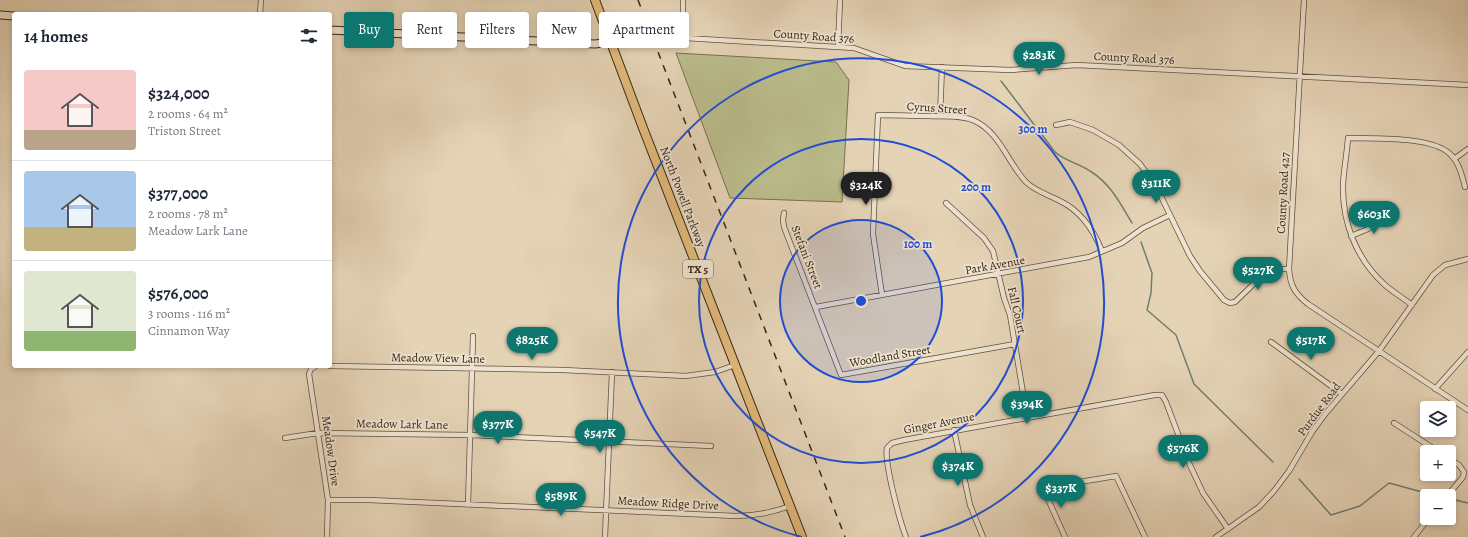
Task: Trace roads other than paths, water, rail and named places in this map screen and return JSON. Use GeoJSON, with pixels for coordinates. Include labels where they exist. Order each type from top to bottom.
{"type":"FeatureCollection","features":[{"type":"Feature","properties":{"kind":"main road","name":"North Powell Parkway"},"geometry":{"type":"LineString","coordinates":[[595,0],[600,12]]}},
{"type":"Feature","properties":{"kind":"main road","name":"North Powell Parkway"},"geometry":{"type":"LineString","coordinates":[[613,48],[802,537]]}},
{"type":"Feature","properties":{"kind":"street"},"geometry":{"type":"LineString","coordinates":[[260,12],[261,0]]}},
{"type":"Feature","properties":{"kind":"street"},"geometry":{"type":"LineString","coordinates":[[683,0],[683,12]]}},
{"type":"Feature","properties":{"kind":"street"},"geometry":{"type":"LineString","coordinates":[[838,47],[840,0]]}},
{"type":"Feature","properties":{"kind":"street","name":"County Road 427"},"geometry":{"type":"LineString","coordinates":[[1304,0],[1289,269],[1292,287],[1301,299],[1468,410]]}},
{"type":"Feature","properties":{"kind":"street"},"geometry":{"type":"LineString","coordinates":[[0,15],[12,16]]}},
{"type":"Feature","properties":{"kind":"street"},"geometry":{"type":"LineString","coordinates":[[332,30],[599,44]]}},
{"type":"Feature","properties":{"kind":"street","name":"County Road 376"},"geometry":{"type":"LineString","coordinates":[[689,38],[854,48],[905,66],[1010,70],[1073,65],[1468,85]]}},
{"type":"Feature","properties":{"kind":"street"},"geometry":{"type":"LineString","coordinates":[[940,116],[942,67]]}},
{"type":"Feature","properties":{"kind":"street","name":"Cyrus Street"},"geometry":{"type":"LineString","coordinates":[[882,295],[873,234],[878,115],[940,116],[967,119],[984,126],[997,141],[1027,183],[1061,201],[1077,212],[1092,230],[1102,252]]}},
{"type":"Feature","properties":{"kind":"street"},"geometry":{"type":"LineString","coordinates":[[1056,125],[1070,122],[1086,127],[1106,137],[1131,154],[1149,175],[1156,186],[1190,256],[1200,271],[1224,300],[1230,303],[1235,302],[1266,273],[1278,269],[1289,269]]}},
{"type":"Feature","properties":{"kind":"street"},"geometry":{"type":"LineString","coordinates":[[1412,305],[1381,281],[1366,264],[1351,236],[1343,192],[1348,138],[1427,142],[1442,148],[1454,159],[1461,173],[1465,187]]}},
{"type":"Feature","properties":{"kind":"street"},"geometry":{"type":"LineString","coordinates":[[1454,159],[1468,149]]}},
{"type":"Feature","properties":{"kind":"street","name":"Fall Court"},"geometry":{"type":"LineString","coordinates":[[946,203],[990,245],[994,251],[1004,298],[1010,315],[1027,417]]}},
{"type":"Feature","properties":{"kind":"street","name":"Stefani Street"},"geometry":{"type":"LineString","coordinates":[[784,213],[784,227],[816,307]]}},
{"type":"Feature","properties":{"kind":"street","name":"Park Avenue"},"geometry":{"type":"LineString","coordinates":[[816,307],[1076,260],[1102,252],[1122,243],[1142,228],[1170,215]]}},
{"type":"Feature","properties":{"kind":"street"},"geometry":{"type":"LineString","coordinates":[[1351,236],[1368,229],[1386,215]]}},
{"type":"Feature","properties":{"kind":"street","name":"Purdue Road"},"geometry":{"type":"LineString","coordinates":[[1216,537],[1259,507],[1274,491],[1289,471],[1312,432],[1379,351],[1433,275],[1439,269],[1453,262],[1468,259]]}},
{"type":"Feature","properties":{"kind":"street","name":"Woodland Street"},"geometry":{"type":"LineString","coordinates":[[816,307],[841,375],[1015,344]]}},
{"type":"Feature","properties":{"kind":"street"},"geometry":{"type":"LineString","coordinates":[[468,505],[473,336]]}},
{"type":"Feature","properties":{"kind":"street"},"geometry":{"type":"LineString","coordinates":[[1271,342],[1342,394]]}},
{"type":"Feature","properties":{"kind":"street"},"geometry":{"type":"LineString","coordinates":[[1436,389],[1468,352]]}},
{"type":"Feature","properties":{"kind":"street","name":"Meadow View Lane"},"geometry":{"type":"LineString","coordinates":[[332,366],[473,368],[612,372],[686,376],[715,372],[735,365]]}},
{"type":"Feature","properties":{"kind":"street","name":"Meadow Drive"},"geometry":{"type":"LineString","coordinates":[[312,368],[309,374],[328,500],[327,537]]}},
{"type":"Feature","properties":{"kind":"street"},"geometry":{"type":"LineString","coordinates":[[605,537],[612,372]]}},
{"type":"Feature","properties":{"kind":"street","name":"Ginger Avenue"},"geometry":{"type":"LineString","coordinates":[[906,537],[895,500],[887,456],[887,448],[892,443],[954,430],[1145,396],[1162,395],[1189,463],[1203,493],[1228,529]]}},
{"type":"Feature","properties":{"kind":"street"},"geometry":{"type":"LineString","coordinates":[[1394,423],[1427,445]]}},
{"type":"Feature","properties":{"kind":"street"},"geometry":{"type":"LineString","coordinates":[[954,430],[970,505],[983,537]]}},
{"type":"Feature","properties":{"kind":"street","name":"Meadow Lark Lane"},"geometry":{"type":"LineString","coordinates":[[285,438],[318,433],[471,435],[711,446]]}},
{"type":"Feature","properties":{"kind":"street"},"geometry":{"type":"LineString","coordinates":[[1453,489],[1463,477],[1464,472],[1456,464]]}},
{"type":"Feature","properties":{"kind":"street"},"geometry":{"type":"LineString","coordinates":[[1065,537],[1043,488],[1116,476],[1145,537]]}},
{"type":"Feature","properties":{"kind":"street","name":"Meadow Ridge Drive"},"geometry":{"type":"LineString","coordinates":[[328,500],[369,500],[742,516],[754,516],[769,513],[790,506]]}},
{"type":"Feature","properties":{"kind":"street"},"geometry":{"type":"LineString","coordinates":[[1416,536],[1424,525]]}},
{"type":"Feature","properties":{"kind":"waterway"},"geometry":{"type":"LineString","coordinates":[[1001,81],[1055,152],[1063,158],[1090,171],[1103,181],[1114,194],[1132,223]]}},
{"type":"Feature","properties":{"kind":"waterway"},"geometry":{"type":"LineString","coordinates":[[1141,242],[1152,273],[1151,293],[1147,310],[1176,335],[1194,384],[1273,462]]}},
{"type":"Feature","properties":{"kind":"waterway"},"geometry":{"type":"LineString","coordinates":[[1299,479],[1331,515],[1360,506],[1389,483],[1420,491]]}},
{"type":"Feature","properties":{"kind":"waterway"},"geometry":{"type":"LineString","coordinates":[[1456,500],[1468,503]]}},
{"type":"Feature","properties":{"kind":"railway"},"geometry":{"type":"LineString","coordinates":[[638,0],[845,537]]}}]}
